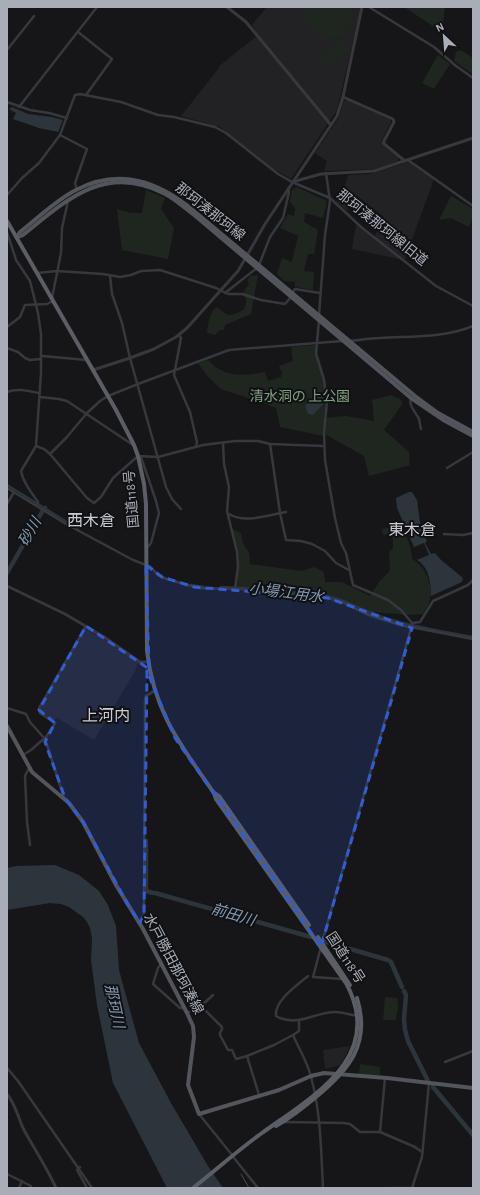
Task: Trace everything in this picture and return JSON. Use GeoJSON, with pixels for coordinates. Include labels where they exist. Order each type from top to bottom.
{"type":"FeatureCollection","features":[{"type":"Feature","properties":{"kind":"highway","name":"国道118号"},"geometry":{"type":"LineString","coordinates":[[7,223],[17,237],[108,396],[139,456],[146,504],[146,635],[148,662],[154,691],[162,712],[175,738],[216,798],[345,979],[353,996],[359,1016],[354,1043],[339,1074],[282,1121],[261,1134],[193,1188]]}},
{"type":"Feature","properties":{"kind":"main road","name":"那珂湊那珂線"},"geometry":{"type":"LineString","coordinates":[[17,237],[20,232],[77,190],[97,182],[121,180],[139,181],[156,186],[182,201],[247,257]]}},
{"type":"Feature","properties":{"kind":"main road","name":"那珂湊那珂線"},"geometry":{"type":"LineString","coordinates":[[17,237],[23,235],[68,200],[85,190],[105,184],[124,183],[148,187],[163,193],[175,200],[247,257],[419,400],[452,421],[473,432]]}},
{"type":"Feature","properties":{"kind":"main road","name":"那珂湊那珂線"},"geometry":{"type":"LineString","coordinates":[[319,317],[343,341],[411,398],[445,421],[473,436]]}},
{"type":"Feature","properties":{"kind":"main road","name":"水戸勝田那珂湊線"},"geometry":{"type":"LineString","coordinates":[[7,726],[29,768],[38,778],[65,798],[83,822],[108,871],[140,923],[187,1014],[194,1036],[188,1085],[199,1114]]}},
{"type":"Feature","properties":{"kind":"main road"},"geometry":{"type":"LineString","coordinates":[[199,1114],[286,1088],[311,1076],[324,1073],[473,1088]]}},
{"type":"Feature","properties":{"kind":"street"},"geometry":{"type":"LineString","coordinates":[[19,106],[97,7]]}},
{"type":"Feature","properties":{"kind":"street"},"geometry":{"type":"LineString","coordinates":[[227,7],[246,22],[331,125]]}},
{"type":"Feature","properties":{"kind":"street"},"geometry":{"type":"LineString","coordinates":[[93,370],[154,349],[179,335],[236,274],[265,224],[339,111],[362,7]]}},
{"type":"Feature","properties":{"kind":"street"},"geometry":{"type":"LineString","coordinates":[[369,7],[434,47],[473,78]]}},
{"type":"Feature","properties":{"kind":"street"},"geometry":{"type":"LineString","coordinates":[[7,50],[34,16]]}},
{"type":"Feature","properties":{"kind":"street"},"geometry":{"type":"LineString","coordinates":[[7,195],[22,178],[39,163],[60,135],[75,95],[86,95],[112,59],[78,32]]}},
{"type":"Feature","properties":{"kind":"street","name":"那珂湊那珂線旧道"},"geometry":{"type":"LineString","coordinates":[[86,95],[121,102],[158,114],[215,127],[226,133],[274,172],[292,182],[330,198],[361,227],[436,286],[473,306]]}},
{"type":"Feature","properties":{"kind":"street"},"geometry":{"type":"LineString","coordinates":[[343,97],[393,119],[394,122],[383,143],[473,206]]}},
{"type":"Feature","properties":{"kind":"street"},"geometry":{"type":"LineString","coordinates":[[7,102],[67,118]]}},
{"type":"Feature","properties":{"kind":"street"},"geometry":{"type":"LineString","coordinates":[[60,135],[88,149],[75,183],[77,190]]}},
{"type":"Feature","properties":{"kind":"street"},"geometry":{"type":"LineString","coordinates":[[292,182],[309,176],[326,173],[370,172],[473,138]]}},
{"type":"Feature","properties":{"kind":"street"},"geometry":{"type":"LineString","coordinates":[[326,173],[330,198],[325,234],[316,354],[324,380],[327,397],[324,446],[333,513],[353,585],[388,600],[401,610],[412,626]]}},
{"type":"Feature","properties":{"kind":"street"},"geometry":{"type":"LineString","coordinates":[[225,293],[258,266],[270,237],[283,218],[289,194],[288,189]]}},
{"type":"Feature","properties":{"kind":"street"},"geometry":{"type":"LineString","coordinates":[[7,327],[20,317],[25,305],[47,304],[52,300],[61,253],[62,228],[68,200]]}},
{"type":"Feature","properties":{"kind":"street"},"geometry":{"type":"LineString","coordinates":[[13,232],[7,233],[16,260],[30,281],[40,325],[40,397],[36,446],[21,471],[22,476],[37,504]]}},
{"type":"Feature","properties":{"kind":"street"},"geometry":{"type":"LineString","coordinates":[[37,273],[58,271],[124,277],[141,271],[160,270],[216,288],[225,293],[233,295],[242,294],[261,300],[285,304],[295,289],[320,293]]}},
{"type":"Feature","properties":{"kind":"street"},"geometry":{"type":"LineString","coordinates":[[110,276],[112,294],[122,323],[130,358],[168,493],[181,509]]}},
{"type":"Feature","properties":{"kind":"street"},"geometry":{"type":"LineString","coordinates":[[50,454],[87,413],[108,396],[229,350],[382,338],[410,338],[460,331],[473,326]]}},
{"type":"Feature","properties":{"kind":"street"},"geometry":{"type":"LineString","coordinates":[[179,335],[180,338],[174,372],[175,378],[190,412],[197,442],[196,447]]}},
{"type":"Feature","properties":{"kind":"street"},"geometry":{"type":"LineString","coordinates":[[7,348],[18,352],[30,360],[41,358],[87,360]]}},
{"type":"Feature","properties":{"kind":"street"},"geometry":{"type":"LineString","coordinates":[[7,392],[12,390],[25,390],[40,393]]}},
{"type":"Feature","properties":{"kind":"street"},"geometry":{"type":"LineString","coordinates":[[40,397],[64,399],[134,445]]}},
{"type":"Feature","properties":{"kind":"street"},"geometry":{"type":"LineString","coordinates":[[411,398],[410,404],[419,419],[421,429]]}},
{"type":"Feature","properties":{"kind":"street"},"geometry":{"type":"LineString","coordinates":[[36,446],[44,449],[50,454],[87,498],[94,503],[101,497],[113,478],[139,456],[158,457],[196,447],[223,443],[254,441],[270,444],[324,446]]}},
{"type":"Feature","properties":{"kind":"street"},"geometry":{"type":"LineString","coordinates":[[223,443],[224,464],[229,487],[228,513],[237,552],[238,567],[235,588]]}},
{"type":"Feature","properties":{"kind":"street"},"geometry":{"type":"LineString","coordinates":[[270,444],[280,513],[286,540],[301,541],[312,544],[325,551],[336,563],[350,570]]}},
{"type":"Feature","properties":{"kind":"street"},"geometry":{"type":"LineString","coordinates":[[447,468],[473,452]]}},
{"type":"Feature","properties":{"kind":"street"},"geometry":{"type":"LineString","coordinates":[[139,456],[159,513],[151,543],[146,549]]}},
{"type":"Feature","properties":{"kind":"street"},"geometry":{"type":"LineString","coordinates":[[7,488],[37,504],[66,524],[105,546],[151,567],[162,577],[205,589],[235,588],[270,593],[300,594],[328,598],[342,602],[369,615],[473,639]]}},
{"type":"Feature","properties":{"kind":"street"},"geometry":{"type":"LineString","coordinates":[[7,504],[14,492]]}},
{"type":"Feature","properties":{"kind":"street"},"geometry":{"type":"LineString","coordinates":[[228,513],[238,518],[259,518],[286,512]]}},
{"type":"Feature","properties":{"kind":"street"},"geometry":{"type":"LineString","coordinates":[[444,534],[463,535],[473,533]]}},
{"type":"Feature","properties":{"kind":"street"},"geometry":{"type":"LineString","coordinates":[[345,979],[313,977],[412,626],[420,622],[433,601],[468,585],[473,580]]}},
{"type":"Feature","properties":{"kind":"street"},"geometry":{"type":"LineString","coordinates":[[7,586],[25,596],[47,604],[86,626],[140,662],[148,662]]}},
{"type":"Feature","properties":{"kind":"street"},"geometry":{"type":"LineString","coordinates":[[22,755],[45,739],[55,723],[40,713],[39,708],[86,626]]}},
{"type":"Feature","properties":{"kind":"street"},"geometry":{"type":"LineString","coordinates":[[140,923],[144,914],[145,702],[146,696],[154,691]]}},
{"type":"Feature","properties":{"kind":"street"},"geometry":{"type":"LineString","coordinates":[[7,708],[26,714],[30,722],[45,739],[65,798]]}},
{"type":"Feature","properties":{"kind":"street"},"geometry":{"type":"LineString","coordinates":[[29,768],[25,776],[27,822],[30,845]]}},
{"type":"Feature","properties":{"kind":"street"},"geometry":{"type":"LineString","coordinates":[[161,964],[158,968],[153,984],[180,1008],[184,1008]]}},
{"type":"Feature","properties":{"kind":"street"},"geometry":{"type":"LineString","coordinates":[[308,976],[288,992],[278,1006],[276,1016],[282,1020],[299,1020],[334,1012],[359,1016]]}},
{"type":"Feature","properties":{"kind":"street"},"geometry":{"type":"LineString","coordinates":[[187,1014],[201,1006],[213,995]]}},
{"type":"Feature","properties":{"kind":"street"},"geometry":{"type":"LineString","coordinates":[[201,1006],[222,1027],[220,1035],[228,1050],[232,1050],[236,1059],[274,1045],[299,1031],[299,1020]]}},
{"type":"Feature","properties":{"kind":"street"},"geometry":{"type":"LineString","coordinates":[[292,1035],[311,1076],[315,1095],[320,1123],[323,1188]]}},
{"type":"Feature","properties":{"kind":"street"},"geometry":{"type":"LineString","coordinates":[[445,1062],[473,1051]]}},
{"type":"Feature","properties":{"kind":"street"},"geometry":{"type":"LineString","coordinates":[[247,1056],[259,1096]]}},
{"type":"Feature","properties":{"kind":"street"},"geometry":{"type":"LineString","coordinates":[[7,1068],[18,1081],[79,1167],[92,1188]]}},
{"type":"Feature","properties":{"kind":"street"},"geometry":{"type":"LineString","coordinates":[[380,1132],[385,1078]]}},
{"type":"Feature","properties":{"kind":"street"},"geometry":{"type":"LineString","coordinates":[[391,1188],[413,1188],[422,1158],[429,1083]]}},
{"type":"Feature","properties":{"kind":"street"},"geometry":{"type":"LineString","coordinates":[[7,1094],[13,1101],[24,1129],[56,1188]]}},
{"type":"Feature","properties":{"kind":"street"},"geometry":{"type":"LineString","coordinates":[[199,1114],[258,1188]]}},
{"type":"Feature","properties":{"kind":"street"},"geometry":{"type":"LineString","coordinates":[[282,1121],[350,1124],[360,1132],[380,1132],[415,1147],[422,1152]]}},
{"type":"Feature","properties":{"kind":"street"},"geometry":{"type":"LineString","coordinates":[[79,1167],[77,1170],[87,1188]]}},
{"type":"Feature","properties":{"kind":"street"},"geometry":{"type":"LineString","coordinates":[[7,1174],[31,1186],[30,1188]]}},
{"type":"Feature","properties":{"kind":"street"},"geometry":{"type":"LineString","coordinates":[[19,1188],[22,1181]]}},
{"type":"Feature","properties":{"kind":"highlighted area"},"geometry":{"type":"Polygon","coordinates":[[[146,565],[162,577],[194,587],[328,598],[412,628],[321,947],[175,738],[147,671],[144,914],[140,923],[128,905],[83,822],[65,798],[45,742],[55,723],[39,710],[86,626],[149,669],[146,565]]]}},
{"type":"Feature","properties":{"kind":"shaded area"},"geometry":{"type":"Polygon","coordinates":[[[267,7],[361,7],[337,110],[291,179],[275,170],[220,127],[181,116],[219,68],[218,67],[258,35],[252,25],[267,7]]]}},
{"type":"Feature","properties":{"kind":"shaded area"},"geometry":{"type":"Polygon","coordinates":[[[347,100],[390,119],[391,122],[381,144],[399,158],[398,161],[374,169],[324,171],[327,161],[315,153],[338,119],[344,101],[347,100]]]}},
{"type":"Feature","properties":{"kind":"shaded area"},"geometry":{"type":"Polygon","coordinates":[[[409,162],[434,179],[405,259],[403,260],[352,249],[356,225],[374,238],[384,217],[357,196],[346,211],[336,201],[341,198],[348,175],[370,174],[409,162]]]}},
{"type":"Feature","properties":{"kind":"shaded area"},"geometry":{"type":"Polygon","coordinates":[[[86,629],[123,651],[138,663],[135,671],[94,740],[57,718],[53,721],[41,712],[40,708],[86,629]]]}},
{"type":"Feature","properties":{"kind":"shaded area"},"geometry":{"type":"Polygon","coordinates":[[[350,1046],[341,1065],[325,1069],[323,1050],[350,1046]]]}},
{"type":"Feature","properties":{"kind":"green space"},"geometry":{"type":"Polygon","coordinates":[[[306,7],[352,7],[352,21],[348,30],[340,36],[327,40],[303,19],[303,11],[306,7]]]}},
{"type":"Feature","properties":{"kind":"green space"},"geometry":{"type":"Polygon","coordinates":[[[404,7],[445,7],[442,32],[404,7]]]}},
{"type":"Feature","properties":{"kind":"green space"},"geometry":{"type":"Polygon","coordinates":[[[337,39],[348,49],[329,69],[318,59],[337,39]]]}},
{"type":"Feature","properties":{"kind":"green space"},"geometry":{"type":"Polygon","coordinates":[[[461,50],[473,58],[473,72],[471,73],[454,61],[456,52],[461,50]]]}},
{"type":"Feature","properties":{"kind":"green space"},"geometry":{"type":"Polygon","coordinates":[[[438,55],[450,64],[434,89],[422,83],[438,55]]]}},
{"type":"Feature","properties":{"kind":"green space"},"geometry":{"type":"Polygon","coordinates":[[[297,187],[327,201],[323,218],[305,213],[304,222],[318,230],[314,254],[308,254],[304,271],[314,272],[313,290],[295,287],[295,282],[284,281],[277,274],[282,258],[292,262],[298,236],[280,228],[288,214],[294,216],[295,208],[290,202],[292,190],[297,187]]]}},
{"type":"Feature","properties":{"kind":"green space"},"geometry":{"type":"Polygon","coordinates":[[[146,190],[165,198],[161,209],[174,228],[168,259],[122,250],[117,209],[131,213],[142,213],[146,190]]]}},
{"type":"Feature","properties":{"kind":"green space"},"geometry":{"type":"Polygon","coordinates":[[[451,196],[473,209],[473,217],[469,227],[451,218],[439,220],[451,196]]]}},
{"type":"Feature","properties":{"kind":"green space"},"geometry":{"type":"Polygon","coordinates":[[[258,275],[251,314],[225,325],[224,330],[220,330],[215,335],[207,333],[208,322],[212,312],[217,307],[229,315],[243,310],[246,302],[243,293],[249,284],[247,280],[250,276],[258,275]]]}},
{"type":"Feature","properties":{"kind":"green space","name":"清水洞の 上公園"},"geometry":{"type":"Polygon","coordinates":[[[315,345],[325,377],[326,401],[324,418],[346,416],[374,421],[372,400],[391,395],[400,399],[403,403],[384,430],[409,452],[410,465],[369,476],[364,456],[323,433],[323,436],[280,427],[276,408],[221,389],[208,377],[198,363],[208,360],[221,370],[234,374],[242,375],[265,372],[268,381],[281,377],[282,373],[279,366],[293,361],[291,347],[315,345]]]}},
{"type":"Feature","properties":{"kind":"green space"},"geometry":{"type":"Polygon","coordinates":[[[397,523],[403,530],[408,540],[412,559],[422,567],[429,582],[431,593],[429,604],[423,614],[410,615],[371,612],[339,598],[301,592],[273,592],[237,586],[238,557],[232,529],[241,533],[243,543],[249,553],[250,564],[302,571],[314,567],[324,572],[325,582],[342,582],[370,596],[379,582],[390,571],[389,552],[393,548],[393,534],[383,535],[382,529],[393,527],[397,523]]]}},
{"type":"Feature","properties":{"kind":"green space"},"geometry":{"type":"Polygon","coordinates":[[[385,997],[397,998],[398,1007],[396,1020],[383,1020],[385,997]]]}},
{"type":"Feature","properties":{"kind":"green space"},"geometry":{"type":"Polygon","coordinates":[[[360,1064],[380,1067],[380,1075],[359,1074],[360,1064]]]}},
{"type":"Feature","properties":{"kind":"water"},"geometry":{"type":"Polygon","coordinates":[[[12,107],[28,114],[63,120],[58,132],[39,128],[13,119],[16,113],[9,109],[12,107]]]}},
{"type":"Feature","properties":{"kind":"water"},"geometry":{"type":"Polygon","coordinates":[[[317,393],[324,397],[326,401],[313,415],[308,414],[305,406],[317,393]]]}},
{"type":"Feature","properties":{"kind":"water"},"geometry":{"type":"Polygon","coordinates":[[[412,492],[417,500],[421,530],[427,541],[425,543],[431,554],[435,553],[441,560],[463,578],[462,582],[431,596],[430,581],[427,571],[417,560],[429,555],[424,543],[414,547],[397,508],[396,498],[412,492]]]}},
{"type":"Feature","properties":{"kind":"water","name":"那珂川"},"geometry":{"type":"Polygon","coordinates":[[[55,865],[79,875],[99,891],[108,905],[116,926],[119,970],[139,1043],[171,1103],[208,1166],[223,1188],[167,1188],[113,1083],[97,1005],[91,960],[92,938],[87,922],[83,917],[69,907],[61,904],[50,903],[7,910],[7,868],[16,866],[55,865]]]}},
{"type":"Feature","properties":{"kind":"waterway","name":"小場江用水"},"geometry":{"type":"LineString","coordinates":[[7,485],[78,529]]}},
{"type":"Feature","properties":{"kind":"waterway","name":"砂川"},"geometry":{"type":"LineString","coordinates":[[7,573],[42,512]]}},
{"type":"Feature","properties":{"kind":"waterway","name":"小場江用水"},"geometry":{"type":"LineString","coordinates":[[191,585],[204,587]]}},
{"type":"Feature","properties":{"kind":"waterway","name":"小場江用水"},"geometry":{"type":"LineString","coordinates":[[221,587],[276,592]]}},
{"type":"Feature","properties":{"kind":"waterway","name":"小場江用水"},"geometry":{"type":"LineString","coordinates":[[283,592],[331,597],[378,616],[402,623],[473,637]]}},
{"type":"Feature","properties":{"kind":"waterway","name":"前田川"},"geometry":{"type":"LineString","coordinates":[[146,841],[146,891],[153,893]]}},
{"type":"Feature","properties":{"kind":"waterway","name":"前田川"},"geometry":{"type":"LineString","coordinates":[[155,893],[311,937]]}},
{"type":"Feature","properties":{"kind":"waterway","name":"前田川"},"geometry":{"type":"LineString","coordinates":[[326,942],[388,960],[391,962],[402,987]]}},
{"type":"Feature","properties":{"kind":"waterway","name":"前田川"},"geometry":{"type":"LineString","coordinates":[[404,991],[406,995],[404,1019],[405,1030],[408,1041],[428,1081]]}},
{"type":"Feature","properties":{"kind":"waterway","name":"前田川"},"geometry":{"type":"LineString","coordinates":[[433,1087],[473,1135]]}},
{"type":"Feature","properties":{"kind":"tram line"},"geometry":{"type":"LineString","coordinates":[[241,1174],[249,1188]]}},
{"type":"Feature","properties":{"kind":"district","name":"西木倉"},"geometry":{"type":"Point","coordinates":[91,521]}},
{"type":"Feature","properties":{"kind":"district","name":"東木倉"},"geometry":{"type":"Point","coordinates":[412,530]}},
{"type":"Feature","properties":{"kind":"district","name":"上河内"},"geometry":{"type":"Point","coordinates":[106,716]}}]}
